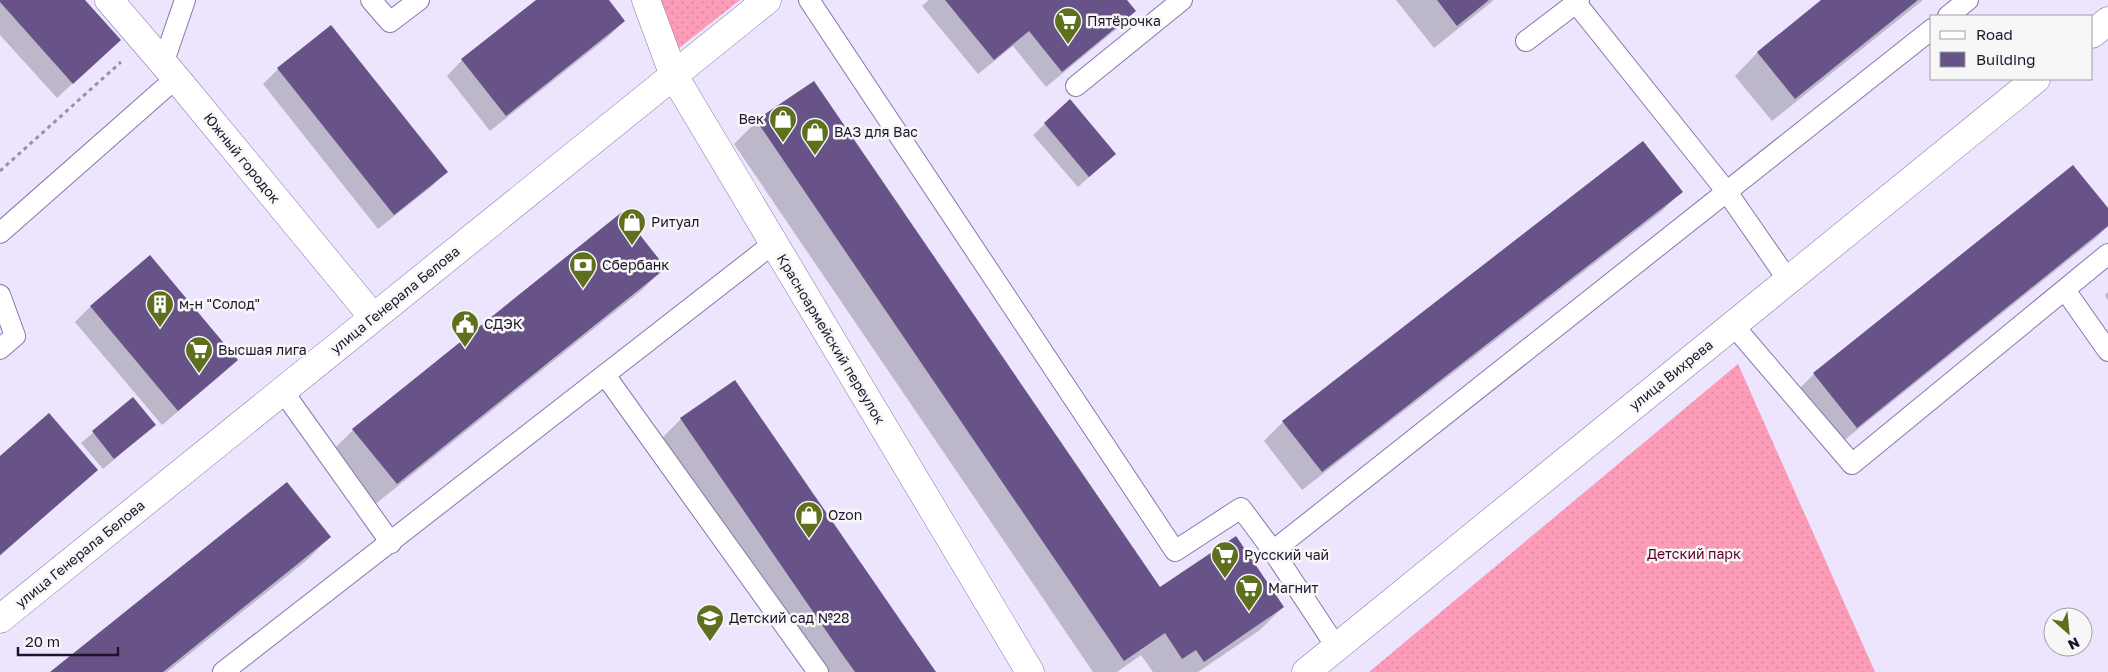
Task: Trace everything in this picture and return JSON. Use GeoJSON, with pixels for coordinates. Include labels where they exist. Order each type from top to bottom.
{"type":"FeatureCollection","features":[{"type":"Feature","properties":{"kind":"street","name":"Южный городок"},"geometry":{"type":"LineString","coordinates":[[109,0],[373,317]]}},
{"type":"Feature","properties":{"kind":"street","name":"Красноармейский переулок"},"geometry":{"type":"LineString","coordinates":[[646,0],[674,76],[1030,672]]}},
{"type":"Feature","properties":{"kind":"street","name":"улица Генерала Белова"},"geometry":{"type":"LineString","coordinates":[[0,619],[767,0]]}},
{"type":"Feature","properties":{"kind":"street"},"geometry":{"type":"LineString","coordinates":[[2093,33],[2108,20]]}},
{"type":"Feature","properties":{"kind":"street","name":"улица Вихрева"},"geometry":{"type":"LineString","coordinates":[[1306,672],[2035,80]]}},
{"type":"Feature","properties":{"kind":"lane"},"geometry":{"type":"LineString","coordinates":[[0,233],[169,71],[185,0]]}},
{"type":"Feature","properties":{"kind":"lane"},"geometry":{"type":"LineString","coordinates":[[371,0],[390,22],[419,0]]}},
{"type":"Feature","properties":{"kind":"lane"},"geometry":{"type":"LineString","coordinates":[[809,0],[1175,551],[1241,508],[1273,551],[1337,648]]}},
{"type":"Feature","properties":{"kind":"lane"},"geometry":{"type":"LineString","coordinates":[[1076,86],[1182,0]]}},
{"type":"Feature","properties":{"kind":"lane"},"geometry":{"type":"LineString","coordinates":[[1949,15],[1968,0]]}},
{"type":"Feature","properties":{"kind":"lane"},"geometry":{"type":"LineString","coordinates":[[1526,41],[1577,1],[1727,192],[1788,280]]}},
{"type":"Feature","properties":{"kind":"lane"},"geometry":{"type":"LineString","coordinates":[[1273,551],[1930,31]]}},
{"type":"Feature","properties":{"kind":"lane"},"geometry":{"type":"LineString","coordinates":[[223,672],[391,544],[774,243]]}},
{"type":"Feature","properties":{"kind":"lane"},"geometry":{"type":"LineString","coordinates":[[1733,325],[1852,464],[2108,254]]}},
{"type":"Feature","properties":{"kind":"lane"},"geometry":{"type":"LineString","coordinates":[[2065,290],[2108,352]]}},
{"type":"Feature","properties":{"kind":"lane"},"geometry":{"type":"LineString","coordinates":[[0,295],[16,336],[0,349]]}},
{"type":"Feature","properties":{"kind":"lane"},"geometry":{"type":"LineString","coordinates":[[606,375],[818,672]]}},
{"type":"Feature","properties":{"kind":"lane"},"geometry":{"type":"LineString","coordinates":[[282,390],[391,544]]}},
{"type":"Feature","properties":{"kind":"path"},"geometry":{"type":"LineString","coordinates":[[0,171],[144,41]]}},
{"type":"Feature","properties":{"kind":"green space"},"geometry":{"type":"Polygon","coordinates":[[[656,0],[740,0],[674,52],[656,0]]]}},
{"type":"Feature","properties":{"kind":"green space","name":"Детский парк"},"geometry":{"type":"Polygon","coordinates":[[[1738,364],[1875,672],[1369,672],[1738,364]]]}},
{"type":"Feature","properties":{"kind":"building"},"geometry":{"type":"Polygon","coordinates":[[[0,0],[85,0],[121,40],[73,84],[0,0]]]}},
{"type":"Feature","properties":{"kind":"building"},"geometry":{"type":"Polygon","coordinates":[[[536,0],[609,0],[625,21],[506,116],[461,59],[536,0]]]}},
{"type":"Feature","properties":{"kind":"building","name":"Пятёрочка"},"geometry":{"type":"Polygon","coordinates":[[[945,0],[1127,0],[1136,11],[1062,72],[1029,31],[994,60],[945,0]]]}},
{"type":"Feature","properties":{"kind":"building"},"geometry":{"type":"Polygon","coordinates":[[[1437,0],[1489,0],[1457,26],[1437,0]]]}},
{"type":"Feature","properties":{"kind":"building"},"geometry":{"type":"Polygon","coordinates":[[[1821,0],[1918,0],[1795,99],[1757,52],[1821,0]]]}},
{"type":"Feature","properties":{"kind":"building"},"geometry":{"type":"Polygon","coordinates":[[[331,25],[448,172],[394,215],[277,68],[331,25]]]}},
{"type":"Feature","properties":{"kind":"building"},"geometry":{"type":"Polygon","coordinates":[[[814,81],[1160,587],[1236,536],[1284,607],[1204,662],[1196,650],[1182,659],[1165,633],[1124,661],[756,120],[814,81]]]}},
{"type":"Feature","properties":{"kind":"building"},"geometry":{"type":"Polygon","coordinates":[[[1070,99],[1116,154],[1089,177],[1044,123],[1070,99]]]}},
{"type":"Feature","properties":{"kind":"building"},"geometry":{"type":"Polygon","coordinates":[[[1643,141],[1683,192],[1322,472],[1282,421],[1643,141]]]}},
{"type":"Feature","properties":{"kind":"building"},"geometry":{"type":"Polygon","coordinates":[[[2073,165],[2108,208],[2108,226],[1857,428],[1813,373],[2073,165]]]}},
{"type":"Feature","properties":{"kind":"building"},"geometry":{"type":"Polygon","coordinates":[[[622,212],[666,268],[397,484],[352,429],[622,212]]]}},
{"type":"Feature","properties":{"kind":"building","name":"м-н \"Солод\""},"geometry":{"type":"Polygon","coordinates":[[[150,255],[238,360],[178,411],[90,306],[150,255]]]}},
{"type":"Feature","properties":{"kind":"building"},"geometry":{"type":"Polygon","coordinates":[[[735,380],[936,672],[855,672],[840,651],[680,418],[735,380]]]}},
{"type":"Feature","properties":{"kind":"building"},"geometry":{"type":"Polygon","coordinates":[[[133,397],[156,425],[114,459],[92,431],[133,397]]]}},
{"type":"Feature","properties":{"kind":"building"},"geometry":{"type":"Polygon","coordinates":[[[49,413],[98,470],[0,555],[0,456],[49,413]]]}},
{"type":"Feature","properties":{"kind":"building"},"geometry":{"type":"Polygon","coordinates":[[[287,482],[331,537],[163,672],[50,672],[287,482]]]}},
{"type":"Feature","properties":{"kind":"place","name":"Пятёрочка"},"geometry":{"type":"Point","coordinates":[1068,45]}},
{"type":"Feature","properties":{"kind":"place","name":"Век"},"geometry":{"type":"Point","coordinates":[783,143]}},
{"type":"Feature","properties":{"kind":"place","name":"ВАЗ для Вас"},"geometry":{"type":"Point","coordinates":[815,156]}},
{"type":"Feature","properties":{"kind":"place","name":"Ритуал"},"geometry":{"type":"Point","coordinates":[632,246]}},
{"type":"Feature","properties":{"kind":"place","name":"Сбербанк"},"geometry":{"type":"Point","coordinates":[583,289]}},
{"type":"Feature","properties":{"kind":"place","name":"м-н \"Солод\""},"geometry":{"type":"Point","coordinates":[160,328]}},
{"type":"Feature","properties":{"kind":"place","name":"СДЭК"},"geometry":{"type":"Point","coordinates":[465,348]}},
{"type":"Feature","properties":{"kind":"place","name":"Высшая лига"},"geometry":{"type":"Point","coordinates":[199,374]}},
{"type":"Feature","properties":{"kind":"place","name":"Ozon"},"geometry":{"type":"Point","coordinates":[809,539]}},
{"type":"Feature","properties":{"kind":"place","name":"Русский чай"},"geometry":{"type":"Point","coordinates":[1225,579]}},
{"type":"Feature","properties":{"kind":"place","name":"Магнит"},"geometry":{"type":"Point","coordinates":[1249,612]}},
{"type":"Feature","properties":{"kind":"place","name":"Детский сад №28"},"geometry":{"type":"Point","coordinates":[710,642]}}]}
